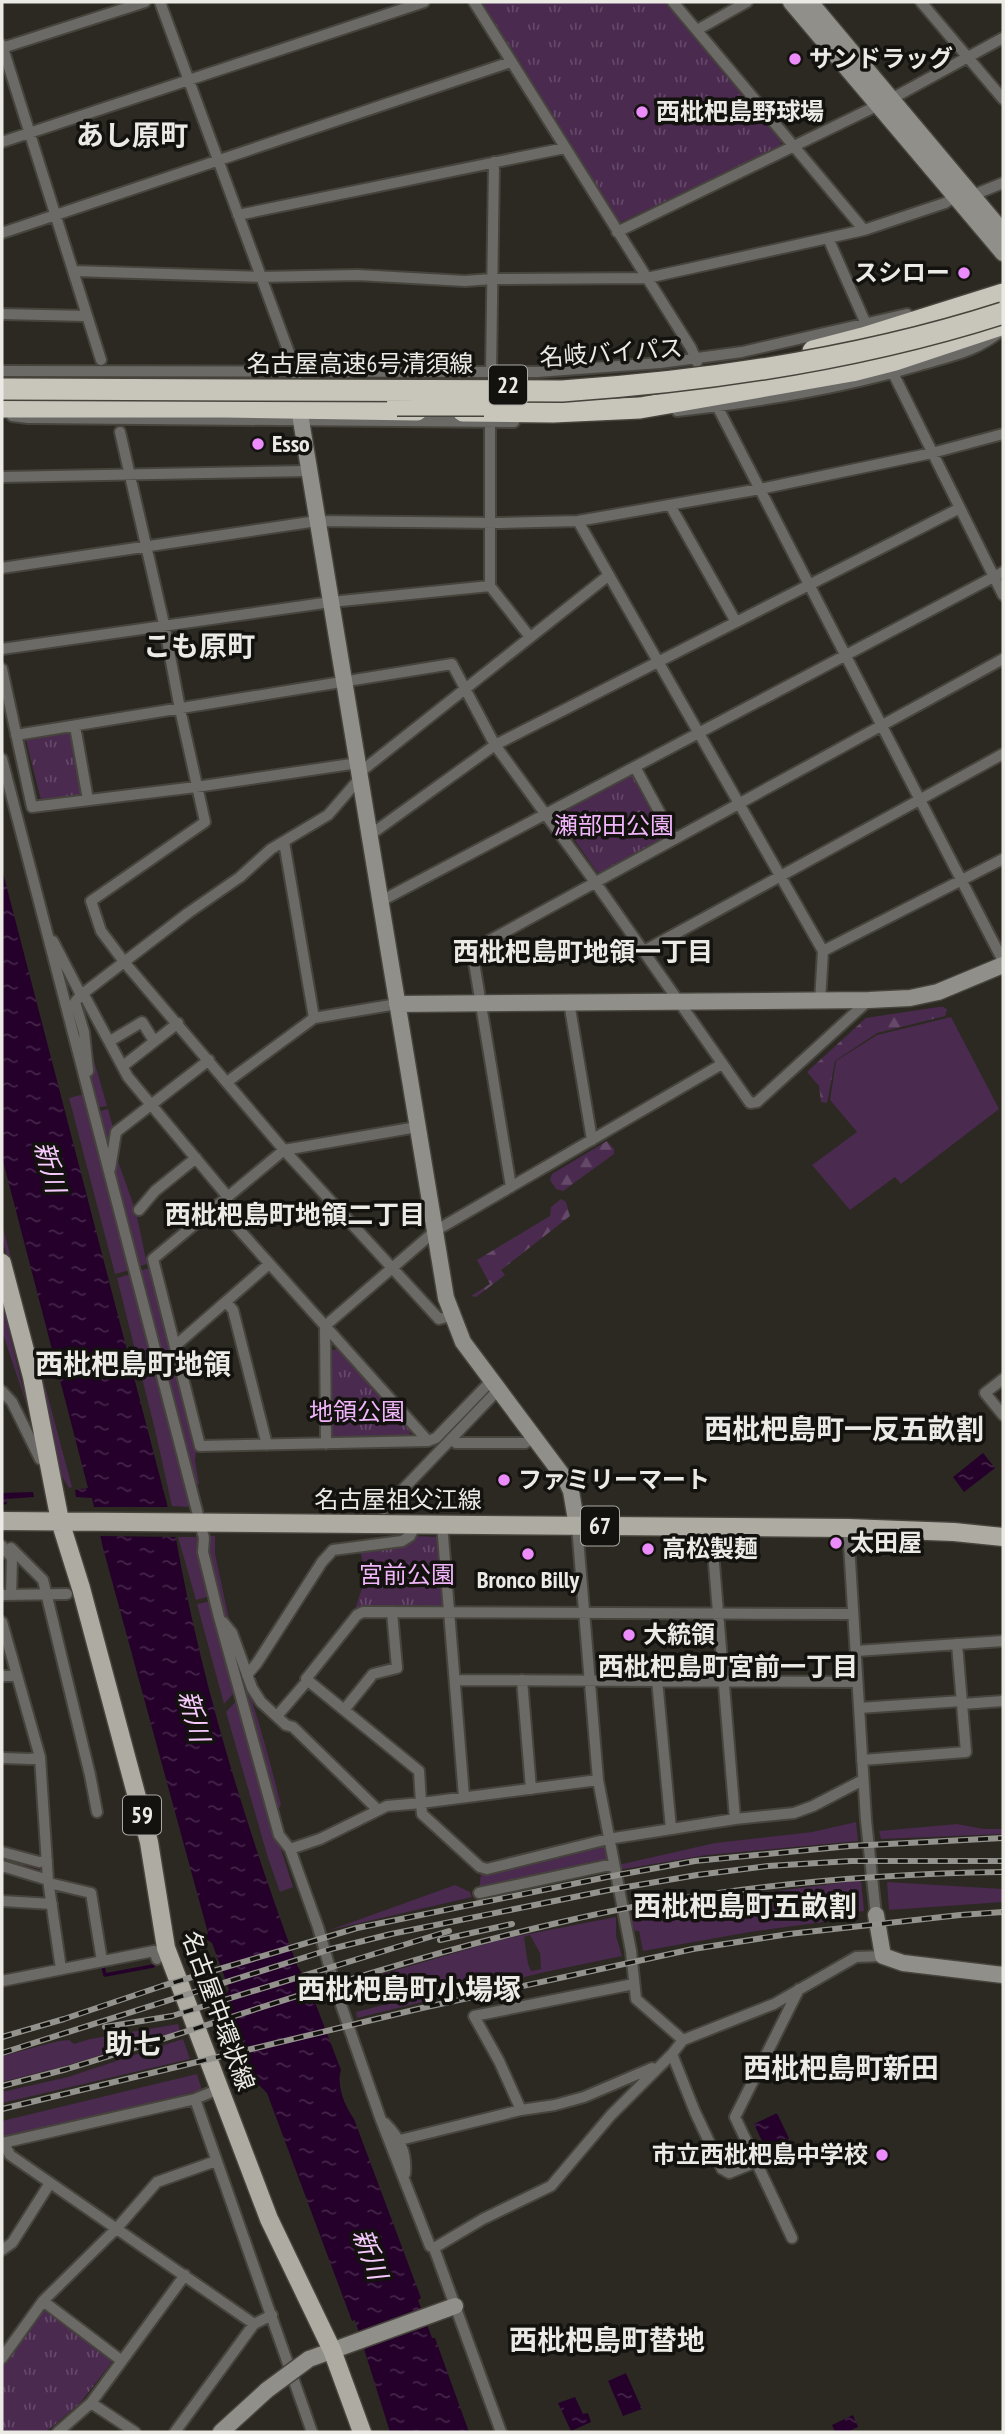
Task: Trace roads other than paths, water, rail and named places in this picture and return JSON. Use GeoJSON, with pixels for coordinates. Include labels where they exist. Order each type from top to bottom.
{"type":"FeatureCollection","features":[{"type":"Feature","properties":{"kind":"highway","name":"名岐バイパス"},"geometry":{"type":"LineString","coordinates":[[2,382],[296,378],[490,386],[593,383],[698,373],[841,344],[1003,295]]}},
{"type":"Feature","properties":{"kind":"highway","name":"名古屋高速6号清須線"},"geometry":{"type":"LineString","coordinates":[[2,389],[562,391],[631,386],[757,371],[846,354],[1003,313]]}},
{"type":"Feature","properties":{"kind":"highway","name":"名古屋高速6号清須線"},"geometry":{"type":"LineString","coordinates":[[2,405],[446,406],[632,399],[706,392],[785,379],[919,350],[1003,327]]}},
{"type":"Feature","properties":{"kind":"highway","name":"22"},"geometry":{"type":"LineString","coordinates":[[2,405],[225,407],[300,414],[372,410],[552,412],[640,408],[852,371],[1003,327]]}},
{"type":"Feature","properties":{"kind":"main road","name":"名古屋中環状線"},"geometry":{"type":"LineString","coordinates":[[2,1263],[32,1377],[48,1462],[66,1521],[81,1588],[149,1842],[166,1948],[269,2219],[337,2348],[362,2432]]}},
{"type":"Feature","properties":{"kind":"main road","name":"名古屋祖父江線"},"geometry":{"type":"LineString","coordinates":[[2,1521],[848,1528],[954,1532],[1003,1537]]}},
{"type":"Feature","properties":{"kind":"street"},"geometry":{"type":"LineString","coordinates":[[101,360],[2,47],[145,2]]}},
{"type":"Feature","properties":{"kind":"street"},"geometry":{"type":"LineString","coordinates":[[160,2],[296,378]]}},
{"type":"Feature","properties":{"kind":"street"},"geometry":{"type":"LineString","coordinates":[[2,142],[424,2]]}},
{"type":"Feature","properties":{"kind":"street"},"geometry":{"type":"LineString","coordinates":[[474,2],[697,361]]}},
{"type":"Feature","properties":{"kind":"street"},"geometry":{"type":"LineString","coordinates":[[673,2],[864,230]]}},
{"type":"Feature","properties":{"kind":"street"},"geometry":{"type":"LineString","coordinates":[[697,30],[747,2]]}},
{"type":"Feature","properties":{"kind":"street"},"geometry":{"type":"LineString","coordinates":[[791,2],[973,195],[1003,232]]}},
{"type":"Feature","properties":{"kind":"street"},"geometry":{"type":"LineString","coordinates":[[810,2],[1003,253]]}},
{"type":"Feature","properties":{"kind":"street"},"geometry":{"type":"LineString","coordinates":[[921,2],[1003,99]]}},
{"type":"Feature","properties":{"kind":"street"},"geometry":{"type":"LineString","coordinates":[[617,232],[885,102],[1003,38]]}},
{"type":"Feature","properties":{"kind":"street"},"geometry":{"type":"LineString","coordinates":[[2,233],[512,62]]}},
{"type":"Feature","properties":{"kind":"street"},"geometry":{"type":"LineString","coordinates":[[238,215],[565,148]]}},
{"type":"Feature","properties":{"kind":"street"},"geometry":{"type":"LineString","coordinates":[[491,372],[494,162]]}},
{"type":"Feature","properties":{"kind":"street"},"geometry":{"type":"LineString","coordinates":[[973,195],[1003,183]]}},
{"type":"Feature","properties":{"kind":"street"},"geometry":{"type":"LineString","coordinates":[[72,271],[260,277],[358,275],[465,281],[647,278],[864,230],[945,203],[956,195]]}},
{"type":"Feature","properties":{"kind":"street"},"geometry":{"type":"LineString","coordinates":[[828,238],[866,324]]}},
{"type":"Feature","properties":{"kind":"street"},"geometry":{"type":"LineString","coordinates":[[2,371],[296,378],[589,370],[697,361],[921,311],[948,313]]}},
{"type":"Feature","properties":{"kind":"street"},"geometry":{"type":"LineString","coordinates":[[2,314],[86,316]]}},
{"type":"Feature","properties":{"kind":"street"},"geometry":{"type":"LineString","coordinates":[[2,414],[28,418],[252,421],[300,414],[338,421],[490,422],[623,417],[819,391],[893,373],[984,345],[1003,327]]}},
{"type":"Feature","properties":{"kind":"street"},"geometry":{"type":"LineString","coordinates":[[893,373],[960,508],[999,575],[1003,596]]}},
{"type":"Feature","properties":{"kind":"street"},"geometry":{"type":"LineString","coordinates":[[227,1082],[314,1018],[397,1004],[910,998],[937,992],[1003,963],[717,405]]}},
{"type":"Feature","properties":{"kind":"street"},"geometry":{"type":"LineString","coordinates":[[225,407],[252,421]]}},
{"type":"Feature","properties":{"kind":"street"},"geometry":{"type":"LineString","coordinates":[[338,421],[372,410]]}},
{"type":"Feature","properties":{"kind":"street"},"geometry":{"type":"LineString","coordinates":[[300,414],[446,1298],[463,1342],[566,1480],[571,1491],[577,1526],[598,1780],[631,1951],[635,1999],[683,2040]]}},
{"type":"Feature","properties":{"kind":"street"},"geometry":{"type":"LineString","coordinates":[[490,422],[490,586],[530,638]]}},
{"type":"Feature","properties":{"kind":"street"},"geometry":{"type":"LineString","coordinates":[[120,432],[164,624],[205,822],[91,901],[101,930],[125,963],[284,1150],[439,1319],[451,1315]]}},
{"type":"Feature","properties":{"kind":"street"},"geometry":{"type":"LineString","coordinates":[[2,568],[317,521],[578,521],[760,489],[933,453],[1003,434]]}},
{"type":"Feature","properties":{"kind":"street"},"geometry":{"type":"LineString","coordinates":[[2,477],[309,471]]}},
{"type":"Feature","properties":{"kind":"street"},"geometry":{"type":"LineString","coordinates":[[670,505],[736,622]]}},
{"type":"Feature","properties":{"kind":"street"},"geometry":{"type":"LineString","coordinates":[[370,835],[495,745],[960,508]]}},
{"type":"Feature","properties":{"kind":"street"},"geometry":{"type":"LineString","coordinates":[[578,521],[823,951],[820,1001]]}},
{"type":"Feature","properties":{"kind":"street"},"geometry":{"type":"LineString","coordinates":[[91,1102],[84,1032],[75,1002],[82,994],[240,877],[271,849],[328,816],[359,771],[609,575]]}},
{"type":"Feature","properties":{"kind":"street"},"geometry":{"type":"LineString","coordinates":[[381,901],[999,575]]}},
{"type":"Feature","properties":{"kind":"street"},"geometry":{"type":"LineString","coordinates":[[2,649],[331,602],[490,586]]}},
{"type":"Feature","properties":{"kind":"street"},"geometry":{"type":"LineString","coordinates":[[511,1187],[471,950],[1003,659]]}},
{"type":"Feature","properties":{"kind":"street"},"geometry":{"type":"LineString","coordinates":[[16,735],[453,664],[495,745],[750,1103],[757,1102],[869,1000]]}},
{"type":"Feature","properties":{"kind":"street"},"geometry":{"type":"LineString","coordinates":[[2,669],[32,807],[359,771]]}},
{"type":"Feature","properties":{"kind":"street"},"geometry":{"type":"LineString","coordinates":[[75,726],[88,800]]}},
{"type":"Feature","properties":{"kind":"street"},"geometry":{"type":"LineString","coordinates":[[644,951],[1003,754]]}},
{"type":"Feature","properties":{"kind":"street"},"geometry":{"type":"LineString","coordinates":[[2,759],[204,1538],[203,1552],[219,1617],[279,1835],[290,1849],[381,2120],[430,2246],[434,2248],[449,2308],[501,2432]]}},
{"type":"Feature","properties":{"kind":"street"},"geometry":{"type":"LineString","coordinates":[[635,767],[674,839]]}},
{"type":"Feature","properties":{"kind":"street"},"geometry":{"type":"LineString","coordinates":[[284,842],[314,1018]]}},
{"type":"Feature","properties":{"kind":"street"},"geometry":{"type":"LineString","coordinates":[[823,951],[1003,859]]}},
{"type":"Feature","properties":{"kind":"street"},"geometry":{"type":"LineString","coordinates":[[44,923],[128,1077],[228,1197]]}},
{"type":"Feature","properties":{"kind":"street"},"geometry":{"type":"LineString","coordinates":[[569,1002],[592,1140]]}},
{"type":"Feature","properties":{"kind":"street"},"geometry":{"type":"LineString","coordinates":[[110,1041],[142,1022],[154,1041]]}},
{"type":"Feature","properties":{"kind":"street"},"geometry":{"type":"LineString","coordinates":[[123,1066],[178,1023]]}},
{"type":"Feature","properties":{"kind":"street"},"geometry":{"type":"LineString","coordinates":[[109,1174],[116,1132],[209,1060]]}},
{"type":"Feature","properties":{"kind":"street"},"geometry":{"type":"LineString","coordinates":[[326,1444],[325,1326],[435,1231],[723,1064]]}},
{"type":"Feature","properties":{"kind":"street"},"geometry":{"type":"LineString","coordinates":[[417,1127],[284,1150],[153,1259],[200,1446],[428,1441],[436,1438],[494,1385]]}},
{"type":"Feature","properties":{"kind":"street"},"geometry":{"type":"LineString","coordinates":[[139,1210],[155,1191],[195,1158]]}},
{"type":"Feature","properties":{"kind":"street"},"geometry":{"type":"LineString","coordinates":[[217,1205],[428,1441]]}},
{"type":"Feature","properties":{"kind":"street"},"geometry":{"type":"LineString","coordinates":[[175,1346],[269,1264]]}},
{"type":"Feature","properties":{"kind":"street"},"geometry":{"type":"LineString","coordinates":[[226,1302],[233,1310],[267,1445]]}},
{"type":"Feature","properties":{"kind":"street"},"geometry":{"type":"LineString","coordinates":[[1003,1379],[985,1393],[1003,1415]]}},
{"type":"Feature","properties":{"kind":"street"},"geometry":{"type":"LineString","coordinates":[[384,1509],[451,1439],[494,1385]]}},
{"type":"Feature","properties":{"kind":"street"},"geometry":{"type":"LineString","coordinates":[[2,1391],[12,1402],[40,1459],[48,1462]]}},
{"type":"Feature","properties":{"kind":"street"},"geometry":{"type":"LineString","coordinates":[[451,1439],[456,1443],[525,1443],[534,1437]]}},
{"type":"Feature","properties":{"kind":"street"},"geometry":{"type":"LineString","coordinates":[[247,1675],[322,1562],[333,1550],[402,1541],[410,1535],[416,1524]]}},
{"type":"Feature","properties":{"kind":"street"},"geometry":{"type":"LineString","coordinates":[[442,1524],[464,1797]]}},
{"type":"Feature","properties":{"kind":"street"},"geometry":{"type":"LineString","coordinates":[[711,1527],[734,1819]]}},
{"type":"Feature","properties":{"kind":"street"},"geometry":{"type":"LineString","coordinates":[[848,1528],[863,1780],[876,1914],[883,1956]]}},
{"type":"Feature","properties":{"kind":"street"},"geometry":{"type":"LineString","coordinates":[[6,1547],[43,1580],[97,1812]]}},
{"type":"Feature","properties":{"kind":"street"},"geometry":{"type":"LineString","coordinates":[[6,1547],[12,1558],[6,1595],[67,1594]]}},
{"type":"Feature","properties":{"kind":"street"},"geometry":{"type":"LineString","coordinates":[[277,1716],[357,1615],[363,1612],[853,1614]]}},
{"type":"Feature","properties":{"kind":"street"},"geometry":{"type":"LineString","coordinates":[[344,1710],[373,1674],[397,1668],[392,1612]]}},
{"type":"Feature","properties":{"kind":"street"},"geometry":{"type":"LineString","coordinates":[[219,1617],[232,1633],[252,1688],[261,1702],[293,1727],[379,1810]]}},
{"type":"Feature","properties":{"kind":"street"},"geometry":{"type":"LineString","coordinates":[[2,1622],[40,1757],[47,1861],[61,1969]]}},
{"type":"Feature","properties":{"kind":"street"},"geometry":{"type":"LineString","coordinates":[[856,1651],[1003,1641]]}},
{"type":"Feature","properties":{"kind":"street"},"geometry":{"type":"LineString","coordinates":[[862,1760],[966,1752],[957,1644]]}},
{"type":"Feature","properties":{"kind":"street"},"geometry":{"type":"LineString","coordinates":[[2,1676],[16,1676]]}},
{"type":"Feature","properties":{"kind":"street"},"geometry":{"type":"LineString","coordinates":[[308,1680],[419,1771],[422,1814],[480,1867],[487,1869],[608,1839],[793,1812],[813,1806],[863,1780]]}},
{"type":"Feature","properties":{"kind":"street"},"geometry":{"type":"LineString","coordinates":[[454,1680],[858,1682]]}},
{"type":"Feature","properties":{"kind":"street"},"geometry":{"type":"LineString","coordinates":[[522,1680],[531,1789]]}},
{"type":"Feature","properties":{"kind":"street"},"geometry":{"type":"LineString","coordinates":[[657,1680],[671,1829]]}},
{"type":"Feature","properties":{"kind":"street"},"geometry":{"type":"LineString","coordinates":[[859,1708],[1003,1701]]}},
{"type":"Feature","properties":{"kind":"street"},"geometry":{"type":"LineString","coordinates":[[2,1758],[40,1757]]}},
{"type":"Feature","properties":{"kind":"street"},"geometry":{"type":"LineString","coordinates":[[290,1849],[320,1839],[387,1806],[598,1780]]}},
{"type":"Feature","properties":{"kind":"street"},"geometry":{"type":"LineString","coordinates":[[2,1852],[39,1862],[47,1861]]}},
{"type":"Feature","properties":{"kind":"street"},"geometry":{"type":"LineString","coordinates":[[479,1893],[614,1864]]}},
{"type":"Feature","properties":{"kind":"street"},"geometry":{"type":"LineString","coordinates":[[2,1866],[91,1893],[102,1961]]}},
{"type":"Feature","properties":{"kind":"street"},"geometry":{"type":"LineString","coordinates":[[2,1901],[52,1904]]}},
{"type":"Feature","properties":{"kind":"street"},"geometry":{"type":"LineString","coordinates":[[2,1980],[154,1951],[157,1959]]}},
{"type":"Feature","properties":{"kind":"street"},"geometry":{"type":"LineString","coordinates":[[434,2248],[483,2219],[551,2186],[611,2115],[683,2040],[774,2004],[856,1957],[883,1956],[903,1963],[1003,1975]]}},
{"type":"Feature","properties":{"kind":"street"},"geometry":{"type":"LineString","coordinates":[[522,2110],[474,2016],[634,1984]]}},
{"type":"Feature","properties":{"kind":"street"},"geometry":{"type":"LineString","coordinates":[[792,2238],[736,2117],[799,1989]]}},
{"type":"Feature","properties":{"kind":"street"},"geometry":{"type":"LineString","coordinates":[[672,2054],[722,2169],[729,2174],[756,2162]]}},
{"type":"Feature","properties":{"kind":"street"},"geometry":{"type":"LineString","coordinates":[[400,2140],[584,2097],[659,2065]]}},
{"type":"Feature","properties":{"kind":"street"},"geometry":{"type":"LineString","coordinates":[[219,2090],[195,2099],[3,2143],[10,2155],[254,2324]]}},
{"type":"Feature","properties":{"kind":"street"},"geometry":{"type":"LineString","coordinates":[[195,2099],[312,2432]]}},
{"type":"Feature","properties":{"kind":"street"},"geometry":{"type":"LineString","coordinates":[[381,2120],[400,2140],[404,2152],[404,2181]]}},
{"type":"Feature","properties":{"kind":"street"},"geometry":{"type":"LineString","coordinates":[[2,2358],[6,2343],[43,2301],[117,2228],[157,2182],[216,2161]]}},
{"type":"Feature","properties":{"kind":"street"},"geometry":{"type":"LineString","coordinates":[[2,2250],[12,2243],[50,2183]]}},
{"type":"Feature","properties":{"kind":"street"},"geometry":{"type":"LineString","coordinates":[[58,2432],[91,2403],[185,2275]]}},
{"type":"Feature","properties":{"kind":"street"},"geometry":{"type":"LineString","coordinates":[[43,2301],[122,2361]]}},
{"type":"Feature","properties":{"kind":"street"},"geometry":{"type":"LineString","coordinates":[[220,2432],[267,2390],[309,2359],[449,2308]]}},
{"type":"Feature","properties":{"kind":"street"},"geometry":{"type":"LineString","coordinates":[[175,2432],[254,2324],[272,2315]]}},
{"type":"Feature","properties":{"kind":"street"},"geometry":{"type":"LineString","coordinates":[[91,2403],[135,2432]]}},
{"type":"Feature","properties":{"kind":"water","name":"新川"},"geometry":{"type":"Polygon","coordinates":[[[2,869],[176,1539],[199,1648],[227,1755],[260,1861],[297,1965],[308,1984],[341,2070],[342,2096],[354,2119],[421,2298],[418,2300],[432,2338],[435,2338],[469,2432],[390,2432],[355,2320],[352,2321],[267,2093],[252,2078],[229,2015],[231,2009],[226,1995],[229,1989],[212,1943],[205,1938],[208,1933],[103,1548],[92,1498],[76,1497],[75,1490],[88,1488],[2,1157],[2,869]]]}},
{"type":"Feature","properties":{"kind":"water"},"geometry":{"type":"Polygon","coordinates":[[[983,1453],[995,1468],[964,1492],[953,1477],[983,1453]]]}},
{"type":"Feature","properties":{"kind":"water"},"geometry":{"type":"Polygon","coordinates":[[[33,1492],[34,1497],[6,1499],[7,1504],[2,1505],[2,1493],[33,1492]]]}},
{"type":"Feature","properties":{"kind":"water"},"geometry":{"type":"Polygon","coordinates":[[[777,2113],[794,2149],[771,2160],[754,2124],[777,2113]]]}},
{"type":"Feature","properties":{"kind":"water"},"geometry":{"type":"Polygon","coordinates":[[[626,2373],[642,2409],[623,2416],[608,2381],[626,2373]]]}},
{"type":"Feature","properties":{"kind":"water"},"geometry":{"type":"Polygon","coordinates":[[[575,2397],[583,2414],[588,2413],[591,2422],[571,2431],[558,2403],[575,2397]]]}},
{"type":"Feature","properties":{"kind":"water"},"geometry":{"type":"Polygon","coordinates":[[[853,2415],[858,2427],[847,2432],[835,2432],[832,2425],[853,2415]]]}},
{"type":"Feature","properties":{"kind":"waterway"},"geometry":{"type":"LineString","coordinates":[[252,1679],[307,1595]]}},
{"type":"Feature","properties":{"kind":"waterway"},"geometry":{"type":"LineString","coordinates":[[2,1860],[36,1870]]}},
{"type":"Feature","properties":{"kind":"waterway"},"geometry":{"type":"LineString","coordinates":[[103,1967],[105,1975],[153,1966]]}},
{"type":"Feature","properties":{"kind":"railway"},"geometry":{"type":"LineString","coordinates":[[2,2037],[357,1928],[607,1877],[695,1861],[850,1846],[1003,1838]]}},
{"type":"Feature","properties":{"kind":"railway"},"geometry":{"type":"LineString","coordinates":[[2,2053],[331,1949],[391,1934],[609,1890],[768,1866],[851,1861],[1003,1861]]}},
{"type":"Feature","properties":{"kind":"railway"},"geometry":{"type":"LineString","coordinates":[[2,2086],[67,2069],[430,1956],[608,1912],[720,1893],[834,1880],[1003,1872]]}},
{"type":"Feature","properties":{"kind":"railway"},"geometry":{"type":"LineString","coordinates":[[2,2109],[422,2008],[693,1949],[789,1934],[1003,1912]]}},
{"type":"Feature","properties":{"kind":"railway"},"geometry":{"type":"LineString","coordinates":[[440,1940],[512,1924]]}},
{"type":"Feature","properties":{"kind":"railway"},"geometry":{"type":"LineString","coordinates":[[105,2027],[172,2016],[449,1931]]}},
{"type":"Feature","properties":{"kind":"place","name":"サンドラッグ"},"geometry":{"type":"Point","coordinates":[795,59]}},
{"type":"Feature","properties":{"kind":"place","name":"西枇杷島野球場"},"geometry":{"type":"Point","coordinates":[642,112]}},
{"type":"Feature","properties":{"kind":"place","name":"スシロー"},"geometry":{"type":"Point","coordinates":[964,273]}},
{"type":"Feature","properties":{"kind":"place","name":"Esso"},"geometry":{"type":"Point","coordinates":[258,444]}},
{"type":"Feature","properties":{"kind":"place","name":"ファミリーマート"},"geometry":{"type":"Point","coordinates":[504,1480]}},
{"type":"Feature","properties":{"kind":"place","name":"太田屋"},"geometry":{"type":"Point","coordinates":[836,1543]}},
{"type":"Feature","properties":{"kind":"place","name":"高松製麺"},"geometry":{"type":"Point","coordinates":[648,1549]}},
{"type":"Feature","properties":{"kind":"place","name":"Bronco Billy"},"geometry":{"type":"Point","coordinates":[528,1554]}},
{"type":"Feature","properties":{"kind":"place","name":"大統領"},"geometry":{"type":"Point","coordinates":[629,1635]}},
{"type":"Feature","properties":{"kind":"place","name":"市立西枇杷島中学校"},"geometry":{"type":"Point","coordinates":[882,2155]}},
{"type":"Feature","properties":{"kind":"district","name":"あし原町"},"geometry":{"type":"Point","coordinates":[132,135]}},
{"type":"Feature","properties":{"kind":"district","name":"こも原町"},"geometry":{"type":"Point","coordinates":[199,646]}},
{"type":"Feature","properties":{"kind":"district","name":"西枇杷島町地領一丁目"},"geometry":{"type":"Point","coordinates":[583,952]}},
{"type":"Feature","properties":{"kind":"district","name":"西枇杷島町地領二丁目"},"geometry":{"type":"Point","coordinates":[295,1215]}},
{"type":"Feature","properties":{"kind":"district","name":"西枇杷島町地領"},"geometry":{"type":"Point","coordinates":[133,1364]}},
{"type":"Feature","properties":{"kind":"district","name":"西枇杷島町一反五畝割"},"geometry":{"type":"Point","coordinates":[844,1429]}},
{"type":"Feature","properties":{"kind":"district","name":"西枇杷島町宮前一丁目"},"geometry":{"type":"Point","coordinates":[728,1667]}},
{"type":"Feature","properties":{"kind":"district","name":"西枇杷島町五畝割"},"geometry":{"type":"Point","coordinates":[745,1906]}},
{"type":"Feature","properties":{"kind":"district","name":"西枇杷島町小場塚"},"geometry":{"type":"Point","coordinates":[409,1989]}},
{"type":"Feature","properties":{"kind":"district","name":"助七"},"geometry":{"type":"Point","coordinates":[133,2044]}},
{"type":"Feature","properties":{"kind":"district","name":"西枇杷島町新田"},"geometry":{"type":"Point","coordinates":[841,2068]}},
{"type":"Feature","properties":{"kind":"district","name":"西枇杷島町替地"},"geometry":{"type":"Point","coordinates":[607,2340]}},
{"type":"Feature","properties":{"kind":"park label","name":"瀬部田公園"},"geometry":{"type":"Point","coordinates":[614,826]}},
{"type":"Feature","properties":{"kind":"park label","name":"地領公園"},"geometry":{"type":"Point","coordinates":[357,1412]}},
{"type":"Feature","properties":{"kind":"park label","name":"宮前公園"},"geometry":{"type":"Point","coordinates":[407,1575]}}]}
